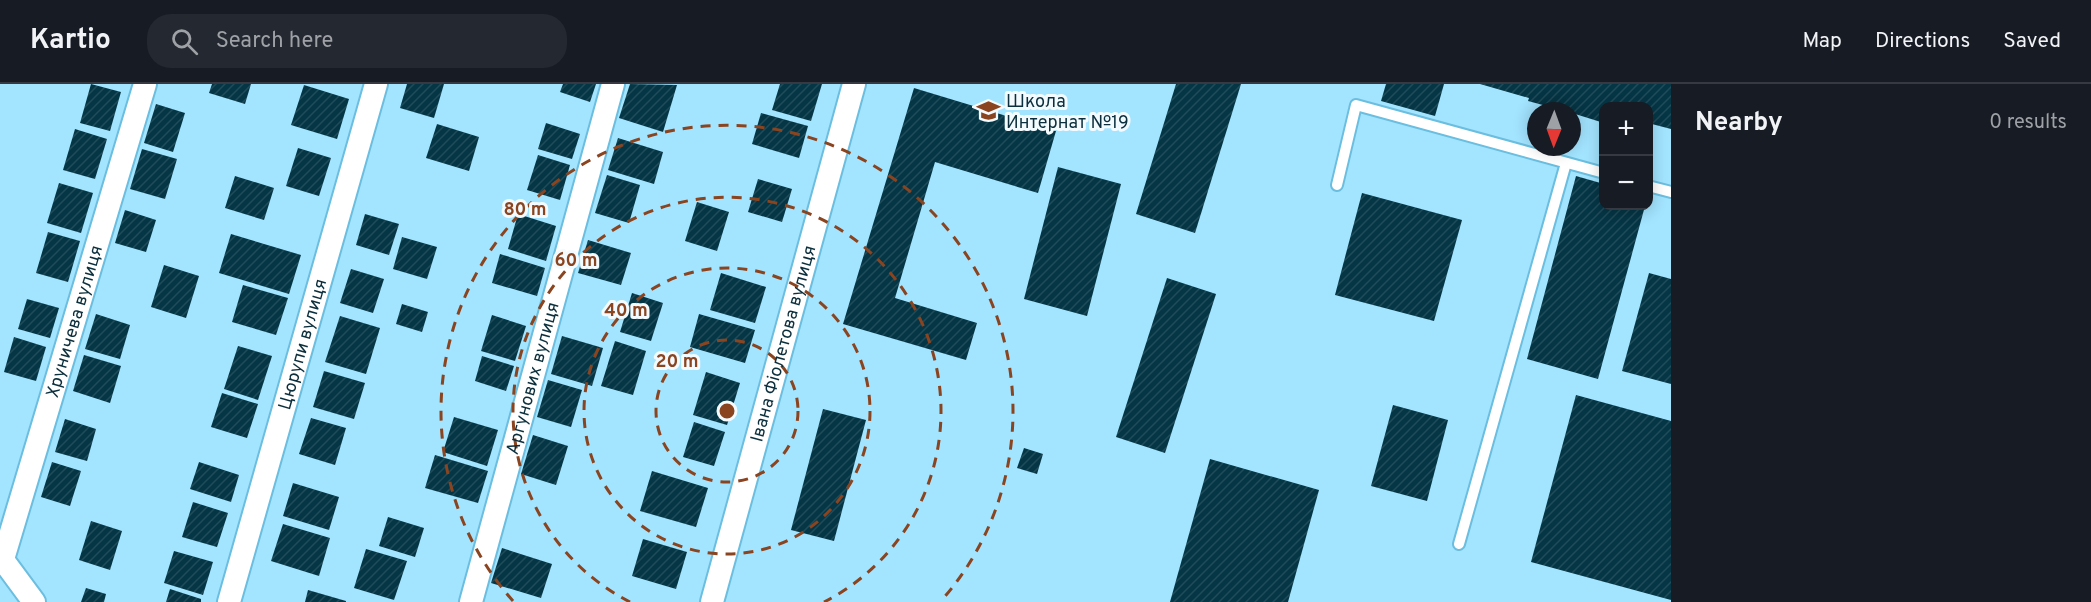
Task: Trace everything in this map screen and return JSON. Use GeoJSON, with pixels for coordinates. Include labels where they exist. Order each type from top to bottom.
{"type":"FeatureCollection","features":[{"type":"Feature","properties":{"kind":"street","name":"Хруничева вулиця"},"geometry":{"type":"LineString","coordinates":[[1,557],[145,84]]}},
{"type":"Feature","properties":{"kind":"street","name":"Цюрупи вулиця"},"geometry":{"type":"LineString","coordinates":[[229,602],[376,84]]}},
{"type":"Feature","properties":{"kind":"street","name":"Аргунових вулиця"},"geometry":{"type":"LineString","coordinates":[[471,602],[613,84]]}},
{"type":"Feature","properties":{"kind":"street","name":"Івана Фіолетова вулиця"},"geometry":{"type":"LineString","coordinates":[[712,602],[855,84]]}},
{"type":"Feature","properties":{"kind":"street"},"geometry":{"type":"LineString","coordinates":[[1,557],[34,602]]}},
{"type":"Feature","properties":{"kind":"lane"},"geometry":{"type":"LineString","coordinates":[[1337,185],[1356,105],[1599,172]]}},
{"type":"Feature","properties":{"kind":"lane"},"geometry":{"type":"LineString","coordinates":[[1459,544],[1566,163]]}},
{"type":"Feature","properties":{"kind":"lane"},"geometry":{"type":"LineString","coordinates":[[1653,187],[1671,192]]}},
{"type":"Feature","properties":{"kind":"building"},"geometry":{"type":"Polygon","coordinates":[[[91,84],[121,92],[110,131],[80,123],[91,84]]]}},
{"type":"Feature","properties":{"kind":"building"},"geometry":{"type":"Polygon","coordinates":[[[212,84],[251,84],[245,104],[209,93],[212,84]]]}},
{"type":"Feature","properties":{"kind":"building"},"geometry":{"type":"Polygon","coordinates":[[[407,84],[444,84],[434,118],[400,108],[407,84]]]}},
{"type":"Feature","properties":{"kind":"building"},"geometry":{"type":"Polygon","coordinates":[[[563,84],[596,84],[590,102],[560,92],[563,84]]]}},
{"type":"Feature","properties":{"kind":"building"},"geometry":{"type":"Polygon","coordinates":[[[630,84],[677,85],[663,132],[619,118],[630,84]]]}},
{"type":"Feature","properties":{"kind":"building"},"geometry":{"type":"Polygon","coordinates":[[[780,84],[822,84],[811,121],[772,110],[780,84]]]}},
{"type":"Feature","properties":{"kind":"building"},"geometry":{"type":"Polygon","coordinates":[[[1176,84],[1241,84],[1195,233],[1136,214],[1176,84]]]}},
{"type":"Feature","properties":{"kind":"building"},"geometry":{"type":"Polygon","coordinates":[[[1386,84],[1444,84],[1435,116],[1381,101],[1386,84]]]}},
{"type":"Feature","properties":{"kind":"building"},"geometry":{"type":"Polygon","coordinates":[[[1480,84],[1671,84],[1671,129],[1653,124],[1653,102],[1599,102],[1599,121],[1581,116],[1581,102],[1532,102],[1528,101],[1529,98],[1480,84]]]}},
{"type":"Feature","properties":{"kind":"building"},"geometry":{"type":"Polygon","coordinates":[[[304,85],[349,99],[337,139],[291,125],[304,85]]]}},
{"type":"Feature","properties":{"kind":"building"},"geometry":{"type":"Polygon","coordinates":[[[914,88],[1056,131],[1038,193],[935,162],[895,298],[977,323],[966,360],[843,324],[914,88]]]}},
{"type":"Feature","properties":{"kind":"building"},"geometry":{"type":"Polygon","coordinates":[[[156,104],[185,113],[173,152],[144,143],[156,104]]]}},
{"type":"Feature","properties":{"kind":"building"},"geometry":{"type":"Polygon","coordinates":[[[761,113],[808,126],[799,158],[752,144],[761,113]]]}},
{"type":"Feature","properties":{"kind":"building"},"geometry":{"type":"Polygon","coordinates":[[[546,123],[580,134],[572,159],[538,149],[546,123]]]}},
{"type":"Feature","properties":{"kind":"building"},"geometry":{"type":"Polygon","coordinates":[[[437,124],[479,137],[469,171],[426,158],[437,124]]]}},
{"type":"Feature","properties":{"kind":"building"},"geometry":{"type":"Polygon","coordinates":[[[75,129],[107,139],[95,179],[63,170],[75,129]]]}},
{"type":"Feature","properties":{"kind":"building"},"geometry":{"type":"Polygon","coordinates":[[[618,138],[663,152],[654,184],[608,170],[618,138]]]}},
{"type":"Feature","properties":{"kind":"building"},"geometry":{"type":"Polygon","coordinates":[[[298,148],[331,158],[319,196],[286,186],[298,148]]]}},
{"type":"Feature","properties":{"kind":"building"},"geometry":{"type":"Polygon","coordinates":[[[142,149],[177,159],[165,199],[130,189],[142,149]]]}},
{"type":"Feature","properties":{"kind":"building"},"geometry":{"type":"Polygon","coordinates":[[[538,155],[570,165],[560,200],[527,190],[538,155]]]}},
{"type":"Feature","properties":{"kind":"building"},"geometry":{"type":"Polygon","coordinates":[[[1058,167],[1121,184],[1087,316],[1024,299],[1058,167]]]}},
{"type":"Feature","properties":{"kind":"building"},"geometry":{"type":"Polygon","coordinates":[[[607,175],[640,185],[629,223],[595,213],[607,175]]]}},
{"type":"Feature","properties":{"kind":"building"},"geometry":{"type":"Polygon","coordinates":[[[235,176],[274,188],[264,220],[225,208],[235,176]]]}},
{"type":"Feature","properties":{"kind":"building"},"geometry":{"type":"Polygon","coordinates":[[[1576,176],[1599,183],[1599,210],[1644,210],[1598,379],[1527,359],[1576,176]]]}},
{"type":"Feature","properties":{"kind":"building"},"geometry":{"type":"Polygon","coordinates":[[[758,179],[792,189],[782,222],[748,212],[758,179]]]}},
{"type":"Feature","properties":{"kind":"building"},"geometry":{"type":"Polygon","coordinates":[[[59,183],[93,193],[81,233],[47,223],[59,183]]]}},
{"type":"Feature","properties":{"kind":"building"},"geometry":{"type":"Polygon","coordinates":[[[1362,193],[1462,220],[1434,321],[1335,295],[1362,193]]]}},
{"type":"Feature","properties":{"kind":"building"},"geometry":{"type":"Polygon","coordinates":[[[697,202],[729,212],[717,251],[685,241],[697,202]]]}},
{"type":"Feature","properties":{"kind":"building"},"geometry":{"type":"Polygon","coordinates":[[[125,210],[156,220],[146,252],[115,243],[125,210]]]}},
{"type":"Feature","properties":{"kind":"building"},"geometry":{"type":"Polygon","coordinates":[[[365,214],[399,224],[389,255],[356,245],[365,214]]]}},
{"type":"Feature","properties":{"kind":"building"},"geometry":{"type":"Polygon","coordinates":[[[518,214],[556,226],[546,261],[508,249],[518,214]]]}},
{"type":"Feature","properties":{"kind":"building"},"geometry":{"type":"Polygon","coordinates":[[[48,232],[80,241],[68,282],[36,273],[48,232]]]}},
{"type":"Feature","properties":{"kind":"building"},"geometry":{"type":"Polygon","coordinates":[[[231,234],[301,255],[289,294],[219,273],[231,234]]]}},
{"type":"Feature","properties":{"kind":"building"},"geometry":{"type":"Polygon","coordinates":[[[402,237],[437,247],[427,279],[393,269],[402,237]]]}},
{"type":"Feature","properties":{"kind":"building"},"geometry":{"type":"Polygon","coordinates":[[[588,240],[631,253],[621,285],[578,273],[588,240]]]}},
{"type":"Feature","properties":{"kind":"building"},"geometry":{"type":"Polygon","coordinates":[[[500,254],[545,268],[537,296],[492,283],[500,254]]]}},
{"type":"Feature","properties":{"kind":"building"},"geometry":{"type":"Polygon","coordinates":[[[164,265],[199,276],[186,318],[151,307],[164,265]]]}},
{"type":"Feature","properties":{"kind":"building"},"geometry":{"type":"Polygon","coordinates":[[[351,269],[384,279],[373,313],[340,303],[351,269]]]}},
{"type":"Feature","properties":{"kind":"building"},"geometry":{"type":"Polygon","coordinates":[[[721,273],[766,287],[755,323],[710,310],[721,273]]]}},
{"type":"Feature","properties":{"kind":"building"},"geometry":{"type":"Polygon","coordinates":[[[1649,273],[1671,279],[1671,384],[1622,371],[1649,273]]]}},
{"type":"Feature","properties":{"kind":"building"},"geometry":{"type":"Polygon","coordinates":[[[1167,278],[1216,294],[1165,453],[1116,437],[1167,278]]]}},
{"type":"Feature","properties":{"kind":"building"},"geometry":{"type":"Polygon","coordinates":[[[243,285],[288,298],[276,335],[232,322],[243,285]]]}},
{"type":"Feature","properties":{"kind":"building"},"geometry":{"type":"Polygon","coordinates":[[[632,293],[663,303],[651,341],[620,332],[632,293]]]}},
{"type":"Feature","properties":{"kind":"building"},"geometry":{"type":"Polygon","coordinates":[[[27,299],[59,308],[50,338],[18,329],[27,299]]]}},
{"type":"Feature","properties":{"kind":"building"},"geometry":{"type":"Polygon","coordinates":[[[402,304],[428,312],[422,332],[396,324],[402,304]]]}},
{"type":"Feature","properties":{"kind":"building"},"geometry":{"type":"Polygon","coordinates":[[[96,314],[130,325],[120,359],[85,349],[96,314]]]}},
{"type":"Feature","properties":{"kind":"building"},"geometry":{"type":"Polygon","coordinates":[[[699,314],[755,330],[745,363],[690,347],[699,314]]]}},
{"type":"Feature","properties":{"kind":"building"},"geometry":{"type":"Polygon","coordinates":[[[492,315],[526,326],[515,361],[481,351],[492,315]]]}},
{"type":"Feature","properties":{"kind":"building"},"geometry":{"type":"Polygon","coordinates":[[[340,316],[380,328],[366,374],[325,362],[340,316]]]}},
{"type":"Feature","properties":{"kind":"building"},"geometry":{"type":"Polygon","coordinates":[[[562,336],[603,348],[592,386],[551,374],[562,336]]]}},
{"type":"Feature","properties":{"kind":"building"},"geometry":{"type":"Polygon","coordinates":[[[14,337],[46,347],[36,381],[4,372],[14,337]]]}},
{"type":"Feature","properties":{"kind":"building"},"geometry":{"type":"Polygon","coordinates":[[[615,341],[646,351],[633,395],[601,386],[615,341]]]}},
{"type":"Feature","properties":{"kind":"building"},"geometry":{"type":"Polygon","coordinates":[[[238,346],[272,356],[258,400],[224,389],[238,346]]]}},
{"type":"Feature","properties":{"kind":"building"},"geometry":{"type":"Polygon","coordinates":[[[84,355],[121,366],[110,403],[73,391],[84,355]]]}},
{"type":"Feature","properties":{"kind":"building"},"geometry":{"type":"Polygon","coordinates":[[[482,356],[514,366],[506,391],[475,381],[482,356]]]}},
{"type":"Feature","properties":{"kind":"building"},"geometry":{"type":"Polygon","coordinates":[[[324,371],[365,383],[354,419],[313,407],[324,371]]]}},
{"type":"Feature","properties":{"kind":"building"},"geometry":{"type":"Polygon","coordinates":[[[706,372],[740,383],[727,425],[693,415],[706,372]]]}},
{"type":"Feature","properties":{"kind":"building"},"geometry":{"type":"Polygon","coordinates":[[[548,380],[582,390],[571,427],[537,417],[548,380]]]}},
{"type":"Feature","properties":{"kind":"building"},"geometry":{"type":"Polygon","coordinates":[[[222,393],[258,404],[247,438],[211,427],[222,393]]]}},
{"type":"Feature","properties":{"kind":"building"},"geometry":{"type":"Polygon","coordinates":[[[1576,395],[1671,421],[1671,600],[1531,562],[1576,395]]]}},
{"type":"Feature","properties":{"kind":"building"},"geometry":{"type":"Polygon","coordinates":[[[1393,405],[1448,420],[1427,501],[1371,486],[1393,405]]]}},
{"type":"Feature","properties":{"kind":"building"},"geometry":{"type":"Polygon","coordinates":[[[823,409],[866,420],[834,541],[791,530],[823,409]]]}},
{"type":"Feature","properties":{"kind":"building"},"geometry":{"type":"Polygon","coordinates":[[[454,417],[498,430],[487,466],[443,452],[454,417]]]}},
{"type":"Feature","properties":{"kind":"building"},"geometry":{"type":"Polygon","coordinates":[[[311,418],[346,428],[335,465],[299,454],[311,418]]]}},
{"type":"Feature","properties":{"kind":"building"},"geometry":{"type":"Polygon","coordinates":[[[65,419],[96,429],[87,461],[55,452],[65,419]]]}},
{"type":"Feature","properties":{"kind":"building"},"geometry":{"type":"Polygon","coordinates":[[[694,422],[725,432],[714,466],[683,457],[694,422]]]}},
{"type":"Feature","properties":{"kind":"building"},"geometry":{"type":"Polygon","coordinates":[[[533,435],[568,446],[556,485],[521,474],[533,435]]]}},
{"type":"Feature","properties":{"kind":"building"},"geometry":{"type":"Polygon","coordinates":[[[1024,448],[1043,454],[1037,474],[1017,468],[1024,448]]]}},
{"type":"Feature","properties":{"kind":"building"},"geometry":{"type":"Polygon","coordinates":[[[435,455],[488,471],[478,503],[425,488],[435,455]]]}},
{"type":"Feature","properties":{"kind":"building"},"geometry":{"type":"Polygon","coordinates":[[[1210,459],[1319,490],[1288,602],[1170,602],[1210,459]]]}},
{"type":"Feature","properties":{"kind":"building"},"geometry":{"type":"Polygon","coordinates":[[[52,462],[81,471],[70,506],[41,497],[52,462]]]}},
{"type":"Feature","properties":{"kind":"building"},"geometry":{"type":"Polygon","coordinates":[[[199,462],[239,475],[231,502],[190,489],[199,462]]]}},
{"type":"Feature","properties":{"kind":"building"},"geometry":{"type":"Polygon","coordinates":[[[652,471],[708,488],[696,527],[640,511],[652,471]]]}},
{"type":"Feature","properties":{"kind":"building"},"geometry":{"type":"Polygon","coordinates":[[[293,483],[339,497],[329,530],[283,516],[293,483]]]}},
{"type":"Feature","properties":{"kind":"building"},"geometry":{"type":"Polygon","coordinates":[[[193,502],[228,513],[217,547],[182,537],[193,502]]]}},
{"type":"Feature","properties":{"kind":"building"},"geometry":{"type":"Polygon","coordinates":[[[388,517],[424,528],[415,557],[379,546],[388,517]]]}},
{"type":"Feature","properties":{"kind":"building"},"geometry":{"type":"Polygon","coordinates":[[[91,521],[122,531],[110,570],[79,560],[91,521]]]}},
{"type":"Feature","properties":{"kind":"building"},"geometry":{"type":"Polygon","coordinates":[[[283,524],[330,538],[319,576],[271,561],[283,524]]]}},
{"type":"Feature","properties":{"kind":"building"},"geometry":{"type":"Polygon","coordinates":[[[643,539],[687,552],[676,589],[632,576],[643,539]]]}},
{"type":"Feature","properties":{"kind":"building"},"geometry":{"type":"Polygon","coordinates":[[[502,548],[552,564],[541,598],[491,583],[502,548]]]}},
{"type":"Feature","properties":{"kind":"building"},"geometry":{"type":"Polygon","coordinates":[[[366,549],[407,561],[394,600],[354,588],[366,549]]]}},
{"type":"Feature","properties":{"kind":"building"},"geometry":{"type":"Polygon","coordinates":[[[174,551],[213,562],[203,595],[164,583],[174,551]]]}},
{"type":"Feature","properties":{"kind":"building"},"geometry":{"type":"Polygon","coordinates":[[[86,588],[106,594],[104,602],[81,602],[86,588]]]}},
{"type":"Feature","properties":{"kind":"building"},"geometry":{"type":"Polygon","coordinates":[[[170,589],[201,599],[201,602],[166,602],[170,589]]]}},
{"type":"Feature","properties":{"kind":"building"},"geometry":{"type":"Polygon","coordinates":[[[308,590],[346,601],[346,602],[305,602],[308,590]]]}},
{"type":"Feature","properties":{"kind":"place","name":"Школа Интернат №19"},"geometry":{"type":"Point","coordinates":[988,111]}}]}
